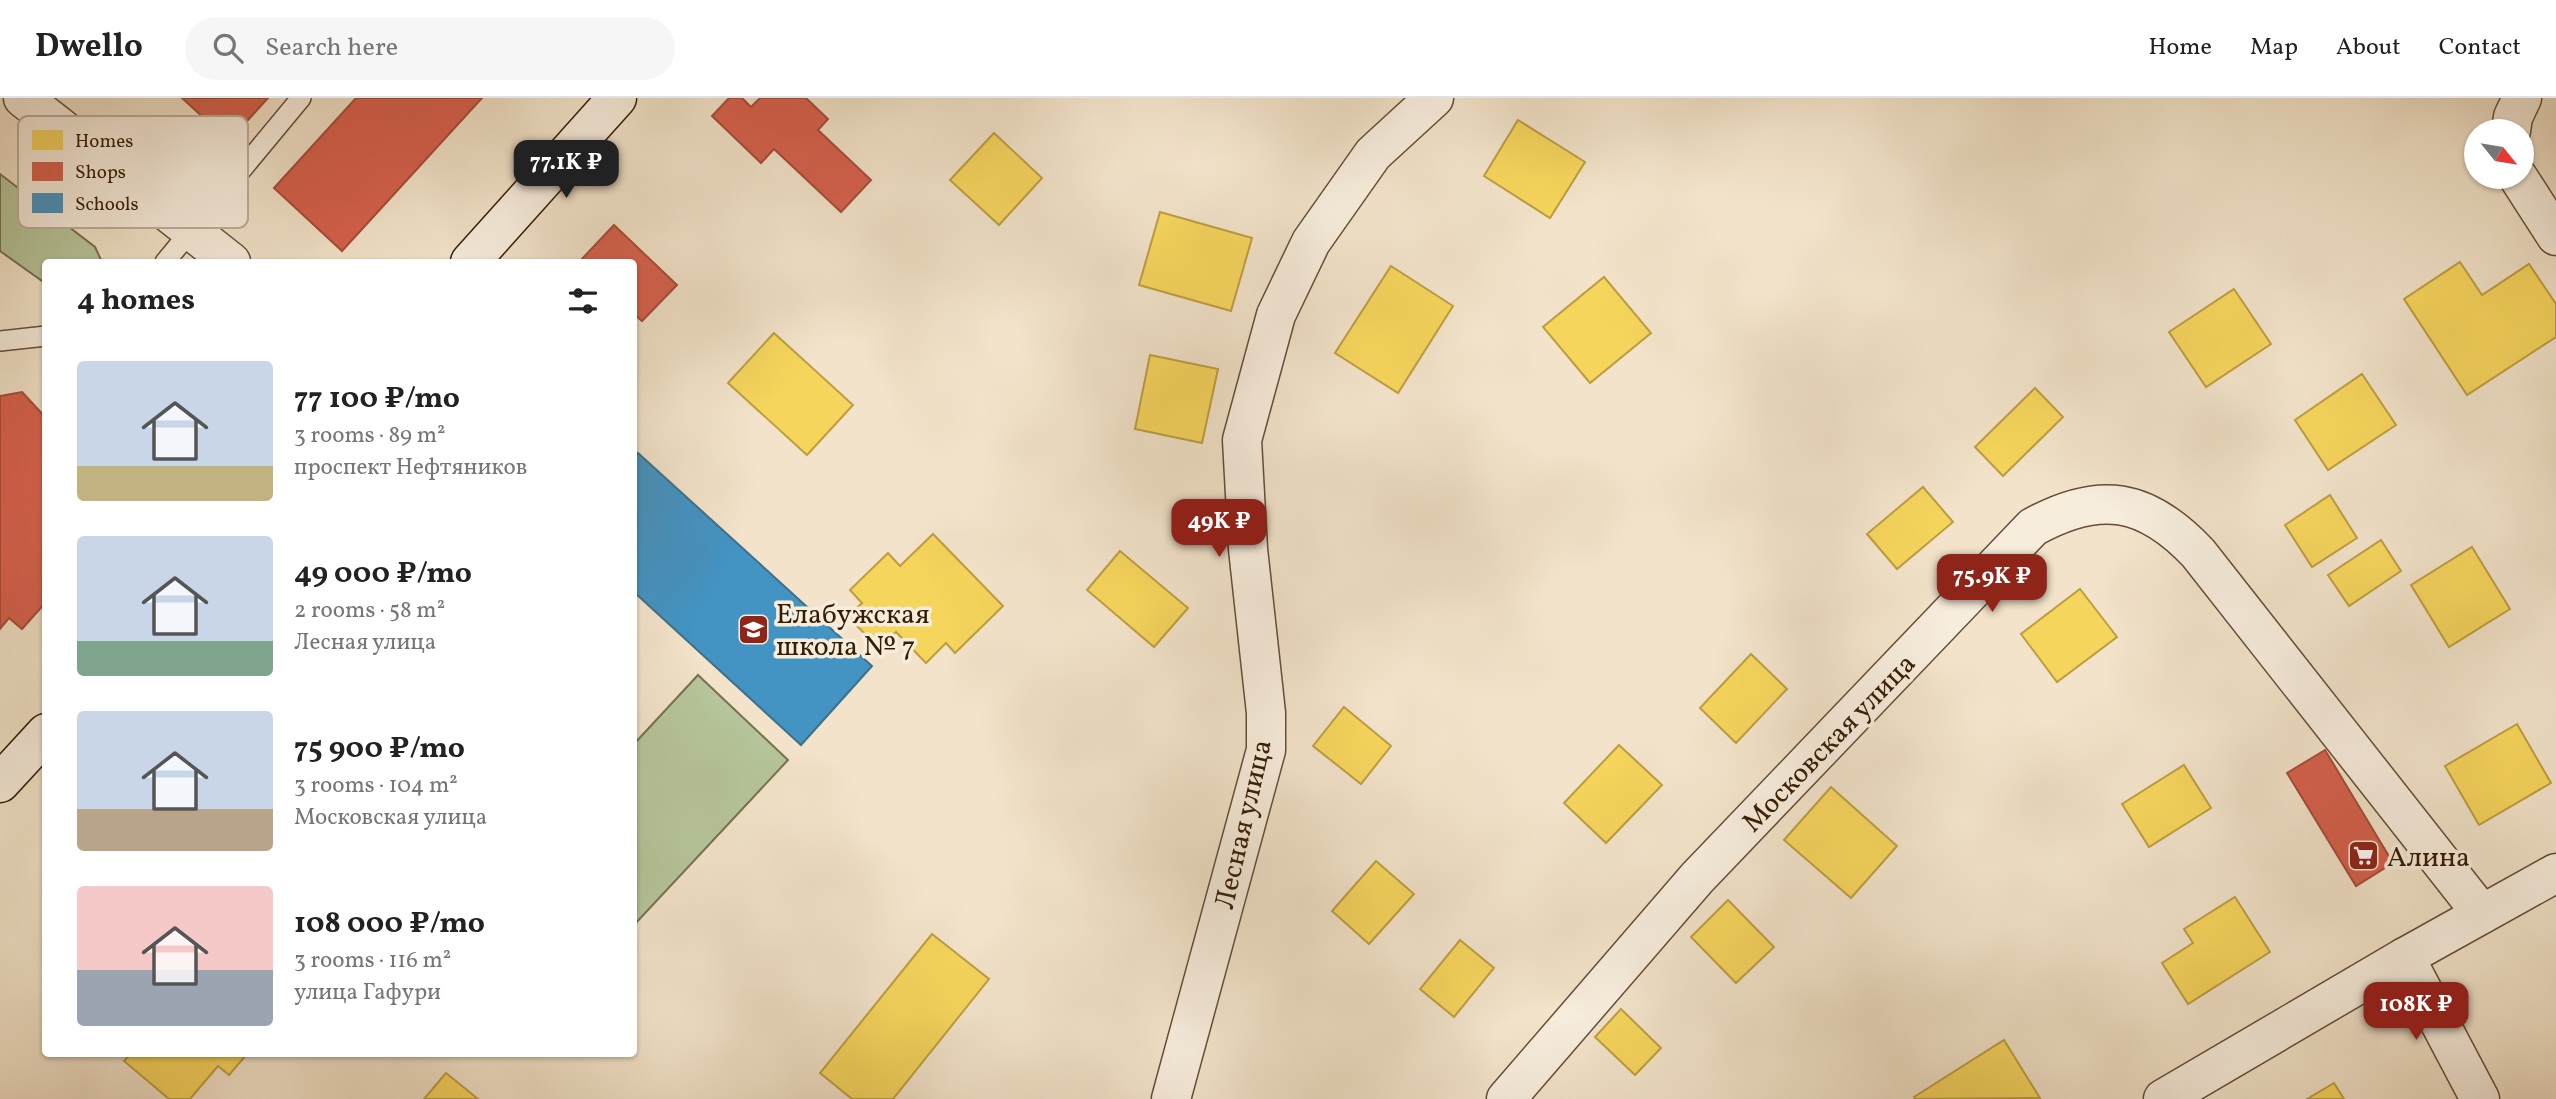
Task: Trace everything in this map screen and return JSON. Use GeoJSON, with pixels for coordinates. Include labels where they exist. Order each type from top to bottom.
{"type":"FeatureCollection","features":[{"type":"Feature","properties":{"kind":"street"},"geometry":{"type":"LineString","coordinates":[[23,98],[46,116]]}},
{"type":"Feature","properties":{"kind":"street"},"geometry":{"type":"LineString","coordinates":[[473,259],[617,98]]}},
{"type":"Feature","properties":{"kind":"street","name":"Лесная улица"},"geometry":{"type":"LineString","coordinates":[[1171,1099],[1266,750],[1266,713],[1248,549],[1242,440],[1276,315],[1311,242],[1373,154],[1434,98]]}},
{"type":"Feature","properties":{"kind":"street"},"geometry":{"type":"LineString","coordinates":[[2513,119],[2522,98]]}},
{"type":"Feature","properties":{"kind":"street"},"geometry":{"type":"LineString","coordinates":[[2526,189],[2556,236]]}},
{"type":"Feature","properties":{"kind":"street"},"geometry":{"type":"LineString","coordinates":[[187,228],[227,259]]}},
{"type":"Feature","properties":{"kind":"street","name":"Московская улица"},"geometry":{"type":"LineString","coordinates":[[1506,1099],[1697,878],[2034,527],[2062,511],[2086,505],[2119,505],[2146,512],[2175,528],[2198,553],[2482,914]]}},
{"type":"Feature","properties":{"kind":"street"},"geometry":{"type":"LineString","coordinates":[[0,783],[42,737]]}},
{"type":"Feature","properties":{"kind":"street"},"geometry":{"type":"LineString","coordinates":[[2163,1099],[2405,957],[2556,873]]}},
{"type":"Feature","properties":{"kind":"street"},"geometry":{"type":"LineString","coordinates":[[2405,957],[2480,1099]]}},
{"type":"Feature","properties":{"kind":"lane"},"geometry":{"type":"LineString","coordinates":[[248,162],[301,98]]}},
{"type":"Feature","properties":{"kind":"lane"},"geometry":{"type":"LineString","coordinates":[[168,259],[193,228]]}},
{"type":"Feature","properties":{"kind":"lane"},"geometry":{"type":"LineString","coordinates":[[0,341],[42,336]]}},
{"type":"Feature","properties":{"kind":"green space"},"geometry":{"type":"Polygon","coordinates":[[[0,174],[18,188],[18,228],[70,228],[95,247],[101,259],[42,259],[42,281],[0,251],[0,174]]]}},
{"type":"Feature","properties":{"kind":"green space"},"geometry":{"type":"Polygon","coordinates":[[[698,675],[788,760],[637,922],[637,741],[698,675]]]}},
{"type":"Feature","properties":{"kind":"building: Homes"},"geometry":{"type":"Polygon","coordinates":[[[1518,120],[1585,162],[1550,218],[1484,176],[1518,120]]]}},
{"type":"Feature","properties":{"kind":"building: Homes"},"geometry":{"type":"Polygon","coordinates":[[[994,133],[1042,178],[999,225],[950,180],[994,133]]]}},
{"type":"Feature","properties":{"kind":"building: Homes"},"geometry":{"type":"Polygon","coordinates":[[[1160,212],[1252,238],[1231,311],[1139,285],[1160,212]]]}},
{"type":"Feature","properties":{"kind":"building: Homes"},"geometry":{"type":"Polygon","coordinates":[[[2460,262],[2482,295],[2529,264],[2556,304],[2556,337],[2467,395],[2404,299],[2460,262]]]}},
{"type":"Feature","properties":{"kind":"building: Homes"},"geometry":{"type":"Polygon","coordinates":[[[1391,266],[1453,306],[1398,393],[1335,353],[1391,266]]]}},
{"type":"Feature","properties":{"kind":"building: Homes"},"geometry":{"type":"Polygon","coordinates":[[[1604,277],[1651,333],[1590,383],[1543,327],[1604,277]]]}},
{"type":"Feature","properties":{"kind":"building: Homes"},"geometry":{"type":"Polygon","coordinates":[[[2234,289],[2271,344],[2206,387],[2169,332],[2234,289]]]}},
{"type":"Feature","properties":{"kind":"building: Homes"},"geometry":{"type":"Polygon","coordinates":[[[774,333],[853,405],[807,455],[728,383],[774,333]]]}},
{"type":"Feature","properties":{"kind":"building: Homes"},"geometry":{"type":"Polygon","coordinates":[[[1150,355],[1218,369],[1202,443],[1135,429],[1150,355]]]}},
{"type":"Feature","properties":{"kind":"building: Homes"},"geometry":{"type":"Polygon","coordinates":[[[2362,374],[2396,425],[2328,470],[2295,420],[2362,374]]]}},
{"type":"Feature","properties":{"kind":"building: Homes"},"geometry":{"type":"Polygon","coordinates":[[[2035,388],[2063,417],[2003,476],[1975,447],[2035,388]]]}},
{"type":"Feature","properties":{"kind":"building: Homes"},"geometry":{"type":"Polygon","coordinates":[[[1923,487],[1953,522],[1897,569],[1867,534],[1923,487]]]}},
{"type":"Feature","properties":{"kind":"building: Homes"},"geometry":{"type":"Polygon","coordinates":[[[2330,495],[2357,538],[2312,567],[2285,525],[2330,495]]]}},
{"type":"Feature","properties":{"kind":"building: Homes"},"geometry":{"type":"Polygon","coordinates":[[[933,534],[1003,606],[955,653],[946,643],[926,663],[896,632],[879,648],[848,617],[862,603],[850,590],[888,553],[900,566],[933,534]]]}},
{"type":"Feature","properties":{"kind":"building: Homes"},"geometry":{"type":"Polygon","coordinates":[[[2381,540],[2401,571],[2349,606],[2328,575],[2381,540]]]}},
{"type":"Feature","properties":{"kind":"building: Homes"},"geometry":{"type":"Polygon","coordinates":[[[2472,547],[2510,609],[2449,647],[2411,585],[2472,547]]]}},
{"type":"Feature","properties":{"kind":"building: Homes"},"geometry":{"type":"Polygon","coordinates":[[[1120,551],[1188,608],[1154,647],[1087,590],[1120,551]]]}},
{"type":"Feature","properties":{"kind":"building: Homes"},"geometry":{"type":"Polygon","coordinates":[[[2080,589],[2117,637],[2057,682],[2021,634],[2080,589]]]}},
{"type":"Feature","properties":{"kind":"building: Homes"},"geometry":{"type":"Polygon","coordinates":[[[1751,654],[1787,689],[1736,743],[1700,708],[1751,654]]]}},
{"type":"Feature","properties":{"kind":"building: Homes"},"geometry":{"type":"Polygon","coordinates":[[[1344,707],[1391,746],[1361,784],[1313,746],[1344,707]]]}},
{"type":"Feature","properties":{"kind":"building: Homes"},"geometry":{"type":"Polygon","coordinates":[[[2517,724],[2551,783],[2479,825],[2445,766],[2517,724]]]}},
{"type":"Feature","properties":{"kind":"building: Homes"},"geometry":{"type":"Polygon","coordinates":[[[1619,745],[1662,785],[1606,843],[1564,803],[1619,745]]]}},
{"type":"Feature","properties":{"kind":"building: Homes"},"geometry":{"type":"Polygon","coordinates":[[[2184,765],[2211,808],[2149,847],[2122,804],[2184,765]]]}},
{"type":"Feature","properties":{"kind":"building: Homes"},"geometry":{"type":"Polygon","coordinates":[[[1831,787],[1897,846],[1851,898],[1784,840],[1831,787]]]}},
{"type":"Feature","properties":{"kind":"building: Homes"},"geometry":{"type":"Polygon","coordinates":[[[1376,861],[1414,894],[1369,944],[1332,911],[1376,861]]]}},
{"type":"Feature","properties":{"kind":"building: Homes"},"geometry":{"type":"Polygon","coordinates":[[[2235,897],[2270,952],[2188,1004],[2162,963],[2193,943],[2184,929],[2235,897]]]}},
{"type":"Feature","properties":{"kind":"building: Homes"},"geometry":{"type":"Polygon","coordinates":[[[1728,900],[1774,947],[1736,983],[1691,937],[1728,900]]]}},
{"type":"Feature","properties":{"kind":"building: Homes"},"geometry":{"type":"Polygon","coordinates":[[[932,934],[989,979],[893,1099],[852,1099],[820,1073],[932,934]]]}},
{"type":"Feature","properties":{"kind":"building: Homes"},"geometry":{"type":"Polygon","coordinates":[[[1460,940],[1494,968],[1454,1017],[1420,989],[1460,940]]]}},
{"type":"Feature","properties":{"kind":"building: Homes"},"geometry":{"type":"Polygon","coordinates":[[[1621,1009],[1661,1048],[1635,1075],[1595,1037],[1621,1009]]]}},
{"type":"Feature","properties":{"kind":"building: Homes"},"geometry":{"type":"Polygon","coordinates":[[[2004,1040],[2040,1098],[1915,1099],[1914,1097],[2004,1040]]]}},
{"type":"Feature","properties":{"kind":"building: Homes"},"geometry":{"type":"Polygon","coordinates":[[[127,1057],[244,1057],[229,1075],[218,1066],[190,1099],[169,1099],[124,1061],[127,1057]]]}},
{"type":"Feature","properties":{"kind":"building: Homes"},"geometry":{"type":"Polygon","coordinates":[[[446,1073],[478,1099],[424,1099],[446,1073]]]}},
{"type":"Feature","properties":{"kind":"building: Homes"},"geometry":{"type":"Polygon","coordinates":[[[2334,1083],[2344,1099],[2307,1099],[2334,1083]]]}},
{"type":"Feature","properties":{"kind":"building: Shops"},"geometry":{"type":"Polygon","coordinates":[[[182,98],[268,98],[248,120],[248,116],[202,116],[182,98]]]}},
{"type":"Feature","properties":{"kind":"building: Shops"},"geometry":{"type":"Polygon","coordinates":[[[356,98],[482,98],[342,251],[274,188],[356,98]]]}},
{"type":"Feature","properties":{"kind":"building: Shops"},"geometry":{"type":"Polygon","coordinates":[[[729,98],[742,98],[751,107],[760,98],[806,98],[828,119],[818,130],[871,180],[841,212],[774,149],[761,163],[712,116],[729,98]]]}},
{"type":"Feature","properties":{"kind":"building: Shops"},"geometry":{"type":"Polygon","coordinates":[[[614,225],[677,285],[642,321],[637,317],[637,259],[582,259],[614,225]]]}},
{"type":"Feature","properties":{"kind":"building: Shops"},"geometry":{"type":"Polygon","coordinates":[[[22,392],[42,414],[42,606],[22,629],[9,618],[0,629],[0,396],[22,392]]]}},
{"type":"Feature","properties":{"kind":"building: Shops"},"geometry":{"type":"Polygon","coordinates":[[[2325,750],[2393,863],[2356,886],[2287,773],[2325,750]]]}},
{"type":"Feature","properties":{"kind":"building: Schools","name":"Елабужская школа № 7"},"geometry":{"type":"Polygon","coordinates":[[[637,454],[872,666],[801,745],[637,595],[637,454]]]}},
{"type":"Feature","properties":{"kind":"place","name":"Елабужская школа № 7"},"geometry":{"type":"Point","coordinates":[753,629]}},
{"type":"Feature","properties":{"kind":"place","name":"Алина"},"geometry":{"type":"Point","coordinates":[2364,856]}}]}
